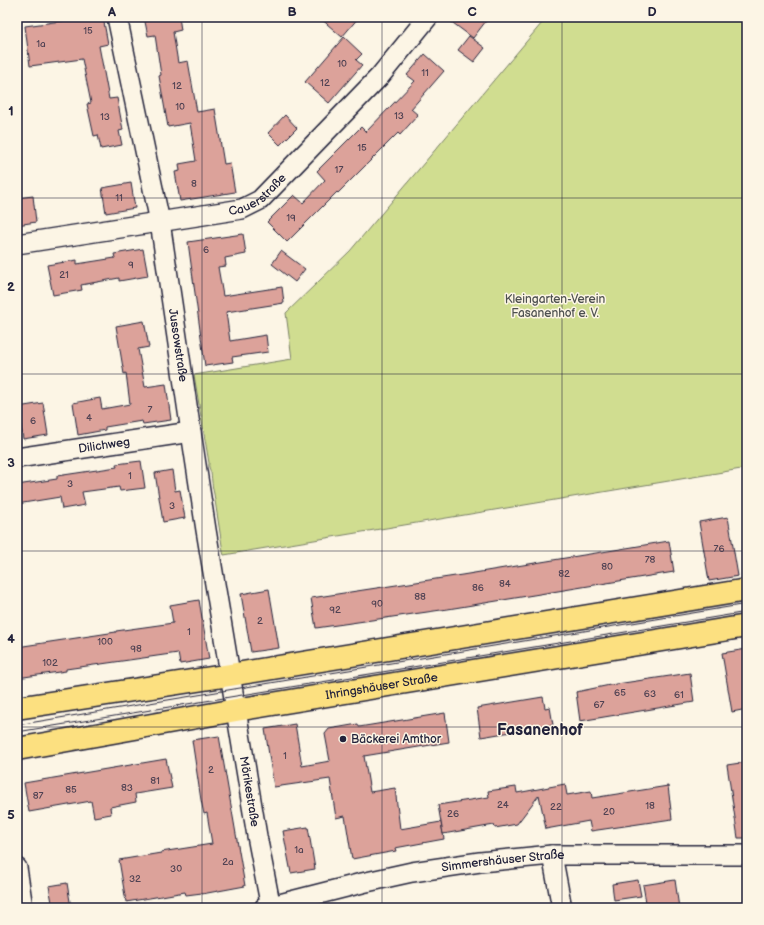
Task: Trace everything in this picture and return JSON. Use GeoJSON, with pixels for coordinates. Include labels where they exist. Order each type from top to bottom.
{"type":"FeatureCollection","features":[{"type":"Feature","properties":{"kind":"main road"},"geometry":{"type":"LineString","coordinates":[[17,708],[230,676],[747,590]]}},
{"type":"Feature","properties":{"kind":"main road","name":"Ihringshäuser Straße"},"geometry":{"type":"LineString","coordinates":[[17,750],[236,710],[747,626]]}},
{"type":"Feature","properties":{"kind":"street","name":"Jussowstraße"},"geometry":{"type":"LineString","coordinates":[[116,17],[160,222],[190,432],[230,676]]}},
{"type":"Feature","properties":{"kind":"street","name":"Cauerstraße"},"geometry":{"type":"LineString","coordinates":[[17,244],[242,209],[260,200],[380,76],[428,17]]}},
{"type":"Feature","properties":{"kind":"street","name":"Dilichweg"},"geometry":{"type":"LineString","coordinates":[[17,458],[190,432]]}},
{"type":"Feature","properties":{"kind":"street","name":"Mörikestraße"},"geometry":{"type":"LineString","coordinates":[[230,676],[269,907]]}},
{"type":"Feature","properties":{"kind":"street","name":"Simmershäuser Straße"},"geometry":{"type":"LineString","coordinates":[[269,907],[362,883],[412,872],[480,862],[552,855],[747,855]]}},
{"type":"Feature","properties":{"kind":"street"},"geometry":{"type":"LineString","coordinates":[[552,855],[562,908]]}},
{"type":"Feature","properties":{"kind":"street"},"geometry":{"type":"LineString","coordinates":[[17,868],[23,908]]}},
{"type":"Feature","properties":{"kind":"green space","name":"Kleingarten-Verein Fasanenhof e. V."},"geometry":{"type":"Polygon","coordinates":[[[547,17],[747,17],[747,468],[224,555],[194,375],[292,359],[286,313],[350,251],[547,17]]]}},
{"type":"Feature","properties":{"kind":"building"},"geometry":{"type":"Polygon","coordinates":[[[78,17],[103,17],[108,44],[99,46],[109,99],[117,98],[123,130],[119,131],[122,145],[101,149],[98,135],[94,136],[87,104],[91,103],[82,59],[30,66],[25,26],[69,20],[68,19],[78,17]]]}},
{"type":"Feature","properties":{"kind":"building"},"geometry":{"type":"Polygon","coordinates":[[[144,17],[179,17],[181,30],[173,32],[178,63],[188,61],[197,112],[215,109],[224,164],[230,163],[235,192],[180,201],[175,172],[180,171],[179,164],[196,161],[190,123],[168,127],[159,76],[161,75],[155,35],[148,36],[144,17]]]}},
{"type":"Feature","properties":{"kind":"building"},"geometry":{"type":"Polygon","coordinates":[[[319,17],[359,17],[342,37],[319,17]]]}},
{"type":"Feature","properties":{"kind":"building"},"geometry":{"type":"Polygon","coordinates":[[[445,17],[489,17],[473,38],[445,17]]]}},
{"type":"Feature","properties":{"kind":"building"},"geometry":{"type":"Polygon","coordinates":[[[469,36],[485,48],[474,62],[458,50],[469,36]]]}},
{"type":"Feature","properties":{"kind":"building"},"geometry":{"type":"Polygon","coordinates":[[[344,37],[362,54],[356,60],[362,65],[329,103],[305,82],[344,37]]]}},
{"type":"Feature","properties":{"kind":"building"},"geometry":{"type":"Polygon","coordinates":[[[425,54],[444,71],[411,109],[418,115],[400,135],[398,133],[287,242],[267,222],[294,195],[303,203],[325,180],[317,171],[361,127],[366,132],[415,81],[407,75],[425,54]]]}},
{"type":"Feature","properties":{"kind":"building"},"geometry":{"type":"Polygon","coordinates":[[[285,115],[297,128],[280,145],[268,133],[285,115]]]}},
{"type":"Feature","properties":{"kind":"building"},"geometry":{"type":"Polygon","coordinates":[[[131,183],[135,208],[106,213],[102,188],[131,183]]]}},
{"type":"Feature","properties":{"kind":"building"},"geometry":{"type":"Polygon","coordinates":[[[33,196],[36,222],[17,225],[17,198],[33,196]]]}},
{"type":"Feature","properties":{"kind":"building"},"geometry":{"type":"Polygon","coordinates":[[[243,234],[246,254],[225,258],[226,266],[218,267],[223,296],[282,287],[284,303],[226,312],[230,341],[266,335],[268,352],[232,357],[233,362],[205,366],[188,242],[243,234]]]}},
{"type":"Feature","properties":{"kind":"building"},"geometry":{"type":"Polygon","coordinates":[[[143,249],[148,276],[119,281],[119,278],[81,285],[82,290],[53,295],[47,265],[77,260],[77,264],[115,258],[114,254],[143,249]]]}},
{"type":"Feature","properties":{"kind":"building"},"geometry":{"type":"Polygon","coordinates":[[[281,251],[305,269],[295,282],[272,264],[281,251]]]}},
{"type":"Feature","properties":{"kind":"building"},"geometry":{"type":"Polygon","coordinates":[[[144,321],[149,347],[138,349],[145,387],[166,384],[171,420],[143,424],[142,421],[105,427],[105,430],[78,435],[73,403],[100,398],[102,409],[130,404],[126,373],[124,374],[116,326],[144,321]]]}},
{"type":"Feature","properties":{"kind":"building"},"geometry":{"type":"Polygon","coordinates":[[[43,403],[48,435],[23,439],[18,407],[43,403]]]}},
{"type":"Feature","properties":{"kind":"building"},"geometry":{"type":"Polygon","coordinates":[[[141,461],[145,488],[120,491],[119,487],[82,492],[85,505],[62,509],[60,497],[17,504],[17,485],[57,479],[57,476],[117,467],[116,464],[141,461]]]}},
{"type":"Feature","properties":{"kind":"building"},"geometry":{"type":"Polygon","coordinates":[[[172,470],[175,491],[180,490],[185,518],[163,522],[155,473],[172,470]]]}},
{"type":"Feature","properties":{"kind":"building"},"geometry":{"type":"Polygon","coordinates":[[[728,517],[738,576],[709,581],[699,522],[728,517]]]}},
{"type":"Feature","properties":{"kind":"building"},"geometry":{"type":"Polygon","coordinates":[[[669,541],[674,572],[448,609],[316,628],[311,598],[669,541]]]}},
{"type":"Feature","properties":{"kind":"building"},"geometry":{"type":"Polygon","coordinates":[[[269,589],[279,648],[251,652],[241,594],[269,589]]]}},
{"type":"Feature","properties":{"kind":"building"},"geometry":{"type":"Polygon","coordinates":[[[199,600],[209,659],[180,664],[178,653],[66,669],[66,671],[17,678],[17,647],[173,623],[170,605],[199,600]]]}},
{"type":"Feature","properties":{"kind":"building"},"geometry":{"type":"Polygon","coordinates":[[[747,649],[747,709],[732,712],[722,653],[747,649]]]}},
{"type":"Feature","properties":{"kind":"building"},"geometry":{"type":"Polygon","coordinates":[[[690,673],[694,702],[580,721],[576,692],[610,685],[690,673]]]}},
{"type":"Feature","properties":{"kind":"building"},"geometry":{"type":"Polygon","coordinates":[[[543,697],[545,708],[550,707],[553,725],[481,737],[477,708],[543,697]]]}},
{"type":"Feature","properties":{"kind":"building"},"geometry":{"type":"Polygon","coordinates":[[[445,713],[449,742],[364,756],[370,792],[395,788],[400,829],[441,822],[444,839],[395,848],[396,851],[352,859],[345,816],[336,818],[330,779],[274,787],[265,729],[295,724],[302,766],[330,761],[325,734],[329,729],[358,724],[359,727],[445,713]]]}},
{"type":"Feature","properties":{"kind":"building"},"geometry":{"type":"Polygon","coordinates":[[[219,736],[245,886],[202,894],[186,895],[185,892],[126,902],[119,860],[212,844],[207,813],[204,814],[201,800],[192,740],[219,736]]]}},
{"type":"Feature","properties":{"kind":"building"},"geometry":{"type":"Polygon","coordinates":[[[166,759],[172,788],[135,794],[136,802],[110,807],[111,814],[94,817],[91,801],[29,812],[24,783],[166,759]]]}},
{"type":"Feature","properties":{"kind":"building"},"geometry":{"type":"Polygon","coordinates":[[[747,762],[747,838],[738,838],[727,765],[747,762]]]}},
{"type":"Feature","properties":{"kind":"building"},"geometry":{"type":"Polygon","coordinates":[[[565,784],[567,795],[591,791],[592,798],[668,786],[672,819],[591,831],[589,821],[546,829],[539,795],[517,824],[495,828],[494,825],[443,834],[438,805],[489,797],[488,791],[516,787],[517,793],[565,784]]]}},
{"type":"Feature","properties":{"kind":"building"},"geometry":{"type":"Polygon","coordinates":[[[308,827],[315,869],[291,873],[283,831],[308,827]]]}},
{"type":"Feature","properties":{"kind":"building"},"geometry":{"type":"Polygon","coordinates":[[[638,880],[641,896],[614,900],[612,884],[638,880]]]}},
{"type":"Feature","properties":{"kind":"building"},"geometry":{"type":"Polygon","coordinates":[[[675,880],[679,908],[647,908],[643,885],[675,880]]]}},
{"type":"Feature","properties":{"kind":"building"},"geometry":{"type":"Polygon","coordinates":[[[67,883],[71,908],[53,908],[49,886],[67,883]]]}},
{"type":"Feature","properties":{"kind":"tram line"},"geometry":{"type":"LineString","coordinates":[[17,725],[747,604]]}},
{"type":"Feature","properties":{"kind":"tram line"},"geometry":{"type":"LineString","coordinates":[[17,732],[747,612]]}},
{"type":"Feature","properties":{"kind":"place","name":"Bäckerei Amthor"},"geometry":{"type":"Point","coordinates":[343,739]}},
{"type":"Feature","properties":{"kind":"district","name":"Fasanenhof"},"geometry":{"type":"Point","coordinates":[540,730]}}]}
